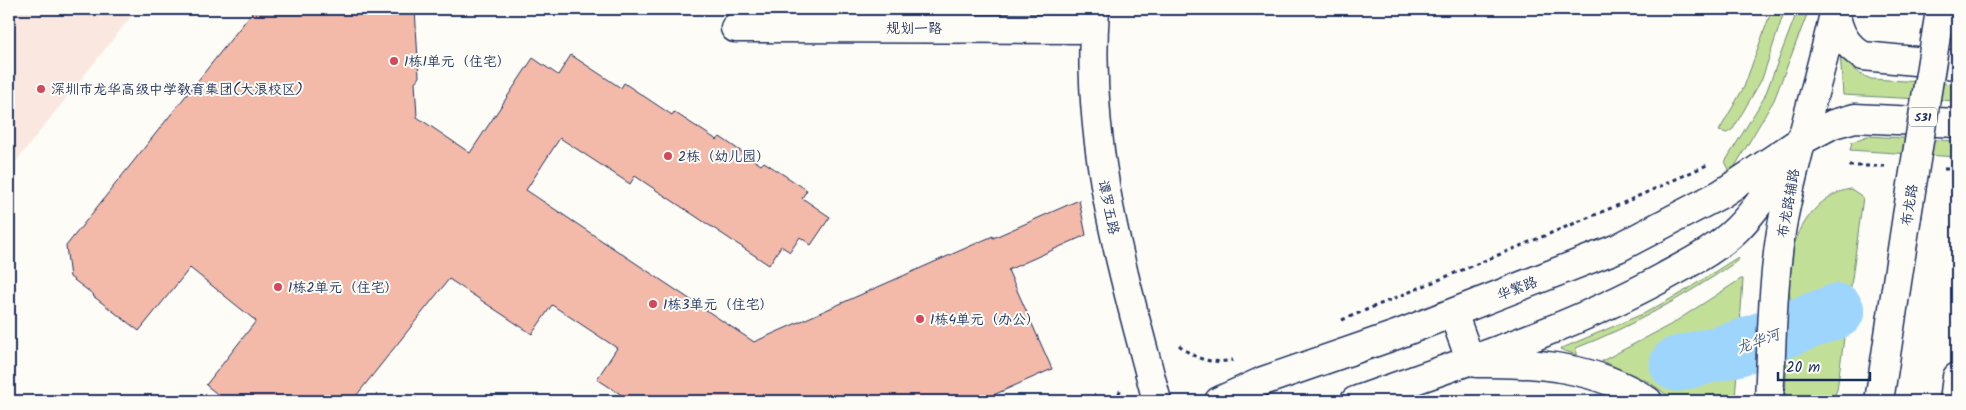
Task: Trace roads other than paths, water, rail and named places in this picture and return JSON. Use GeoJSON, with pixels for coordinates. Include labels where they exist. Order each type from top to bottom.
{"type":"FeatureCollection","features":[{"type":"Feature","properties":{"kind":"main road"},"geometry":{"type":"LineString","coordinates":[[1835,10],[1843,39],[1850,48],[1863,56],[1957,65]]}},
{"type":"Feature","properties":{"kind":"main road","name":"布龙路辅路"},"geometry":{"type":"LineString","coordinates":[[1769,401],[1774,307],[1784,218],[1799,142],[1835,10]]}},
{"type":"Feature","properties":{"kind":"main road","name":"布龙路"},"geometry":{"type":"LineString","coordinates":[[1879,401],[1940,13]]}},
{"type":"Feature","properties":{"kind":"main road","name":"规划一路"},"geometry":{"type":"LineString","coordinates":[[735,28],[1094,19]]}},
{"type":"Feature","properties":{"kind":"main road","name":"谭罗五路"},"geometry":{"type":"LineString","coordinates":[[1094,19],[1094,107],[1105,194],[1157,401]]}},
{"type":"Feature","properties":{"kind":"main road","name":"华繁路"},"geometry":{"type":"LineString","coordinates":[[1219,401],[1264,382],[1453,313],[1618,248],[1652,232],[1720,194],[1799,142],[1833,124],[1855,118],[1957,123]]}},
{"type":"Feature","properties":{"kind":"main road","name":"华繁路"},"geometry":{"type":"LineString","coordinates":[[1355,401],[1460,363],[1634,293],[1720,244],[1754,211],[1799,142]]}},
{"type":"Feature","properties":{"kind":"main road"},"geometry":{"type":"LineString","coordinates":[[1453,313],[1460,363],[1492,363],[1569,369],[1599,377],[1648,401]]}},
{"type":"Feature","properties":{"kind":"main road"},"geometry":{"type":"LineString","coordinates":[[1954,401],[1957,377]]}},
{"type":"Feature","properties":{"kind":"water"},"geometry":{"type":"Polygon","coordinates":[[[1837,293],[1831,334],[1762,364],[1689,386],[1673,348],[1790,312],[1837,293]]]}},
{"type":"Feature","properties":{"kind":"waterway","name":"龙华河"},"geometry":{"type":"LineString","coordinates":[[1677,364],[1739,348],[1837,311]]}},
{"type":"Feature","properties":{"kind":"place","name":"1栋1单元（住宅）"},"geometry":{"type":"Point","coordinates":[394,61]}},
{"type":"Feature","properties":{"kind":"place","name":"深圳市龙华高级中学教育集团(大浪校区)"},"geometry":{"type":"Point","coordinates":[41,89]}},
{"type":"Feature","properties":{"kind":"place","name":"2栋（幼儿园）"},"geometry":{"type":"Point","coordinates":[668,156]}},
{"type":"Feature","properties":{"kind":"place","name":"1栋2单元（住宅）"},"geometry":{"type":"Point","coordinates":[278,287]}},
{"type":"Feature","properties":{"kind":"place","name":"1栋3单元（住宅）"},"geometry":{"type":"Point","coordinates":[653,304]}},
{"type":"Feature","properties":{"kind":"place","name":"1栋4单元（办公）"},"geometry":{"type":"Point","coordinates":[920,319]}}]}
